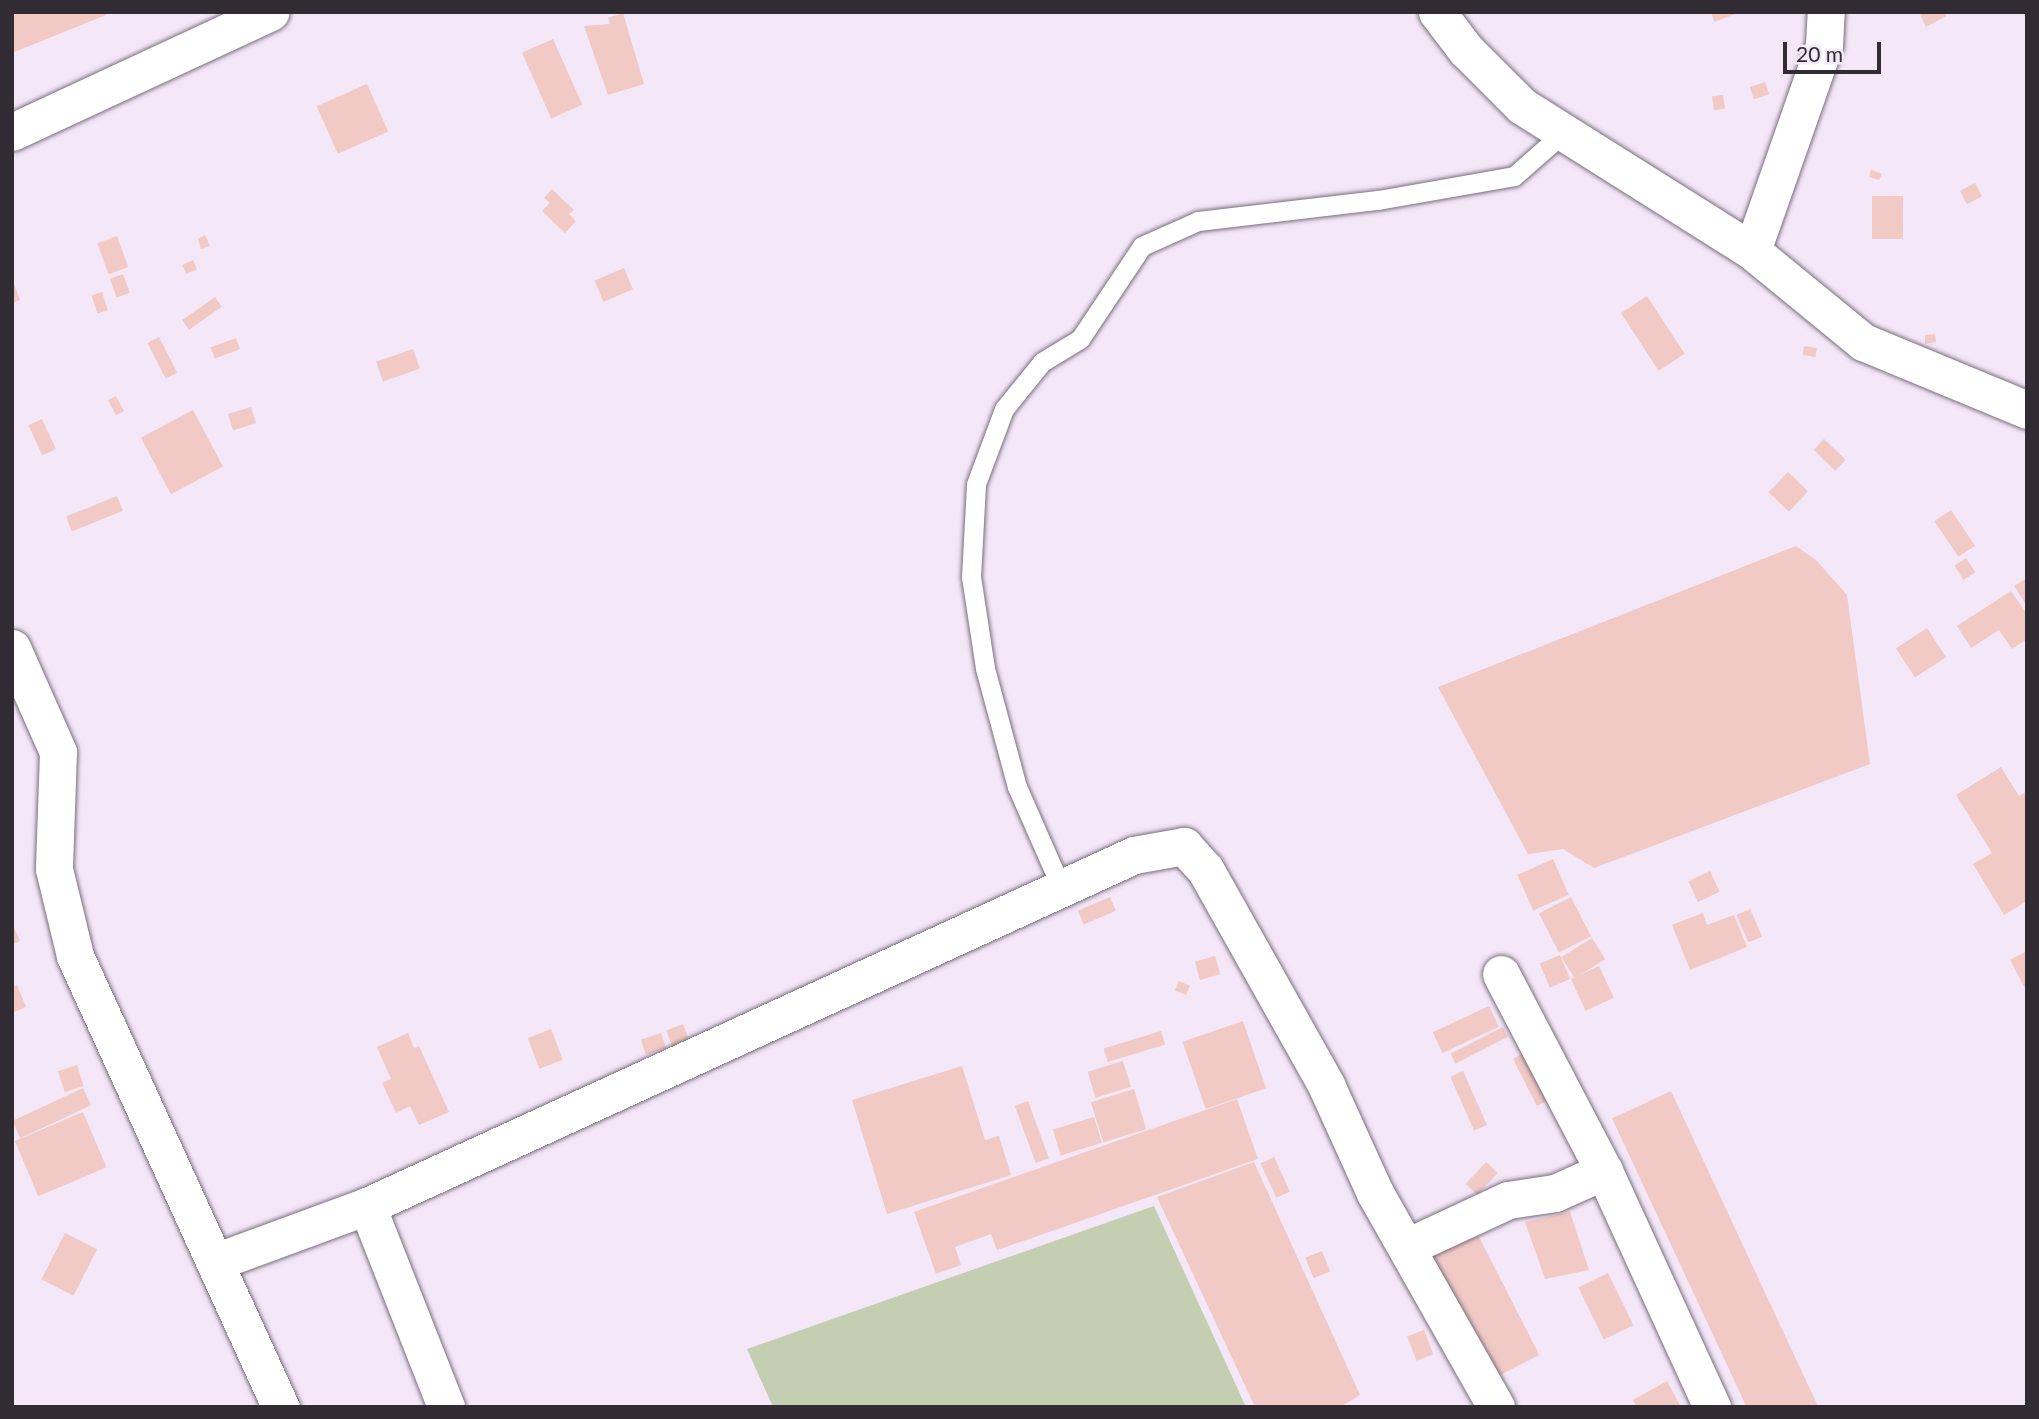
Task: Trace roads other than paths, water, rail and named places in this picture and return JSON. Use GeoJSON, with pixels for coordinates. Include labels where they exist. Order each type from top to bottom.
{"type":"FeatureCollection","features":[{"type":"Feature","properties":{"kind":"street"},"geometry":{"type":"LineString","coordinates":[[12,132],[271,12]]}},
{"type":"Feature","properties":{"kind":"street"},"geometry":{"type":"LineString","coordinates":[[1437,12],[1466,50],[1522,106],[1752,251],[1863,342],[2027,410]]}},
{"type":"Feature","properties":{"kind":"street"},"geometry":{"type":"LineString","coordinates":[[1752,251],[1824,45],[1826,12]]}},
{"type":"Feature","properties":{"kind":"street"},"geometry":{"type":"LineString","coordinates":[[12,648],[58,752],[54,869],[75,956],[281,1407]]}},
{"type":"Feature","properties":{"kind":"street"},"geometry":{"type":"LineString","coordinates":[[215,1262],[367,1206],[1134,855],[1184,846],[1205,869],[1326,1085],[1375,1193],[1409,1246],[1496,1407]]}},
{"type":"Feature","properties":{"kind":"street"},"geometry":{"type":"LineString","coordinates":[[1501,974],[1604,1171],[1712,1407]]}},
{"type":"Feature","properties":{"kind":"street"},"geometry":{"type":"LineString","coordinates":[[1409,1246],[1508,1200],[1555,1193],[1604,1171]]}},
{"type":"Feature","properties":{"kind":"street"},"geometry":{"type":"LineString","coordinates":[[367,1206],[446,1407]]}},
{"type":"Feature","properties":{"kind":"lane"},"geometry":{"type":"LineString","coordinates":[[1061,887],[1017,787],[985,668],[971,577],[976,484],[1004,409],[1042,362],[1080,339],[1142,246],[1198,221],[1378,200],[1514,176],[1564,132]]}}]}
